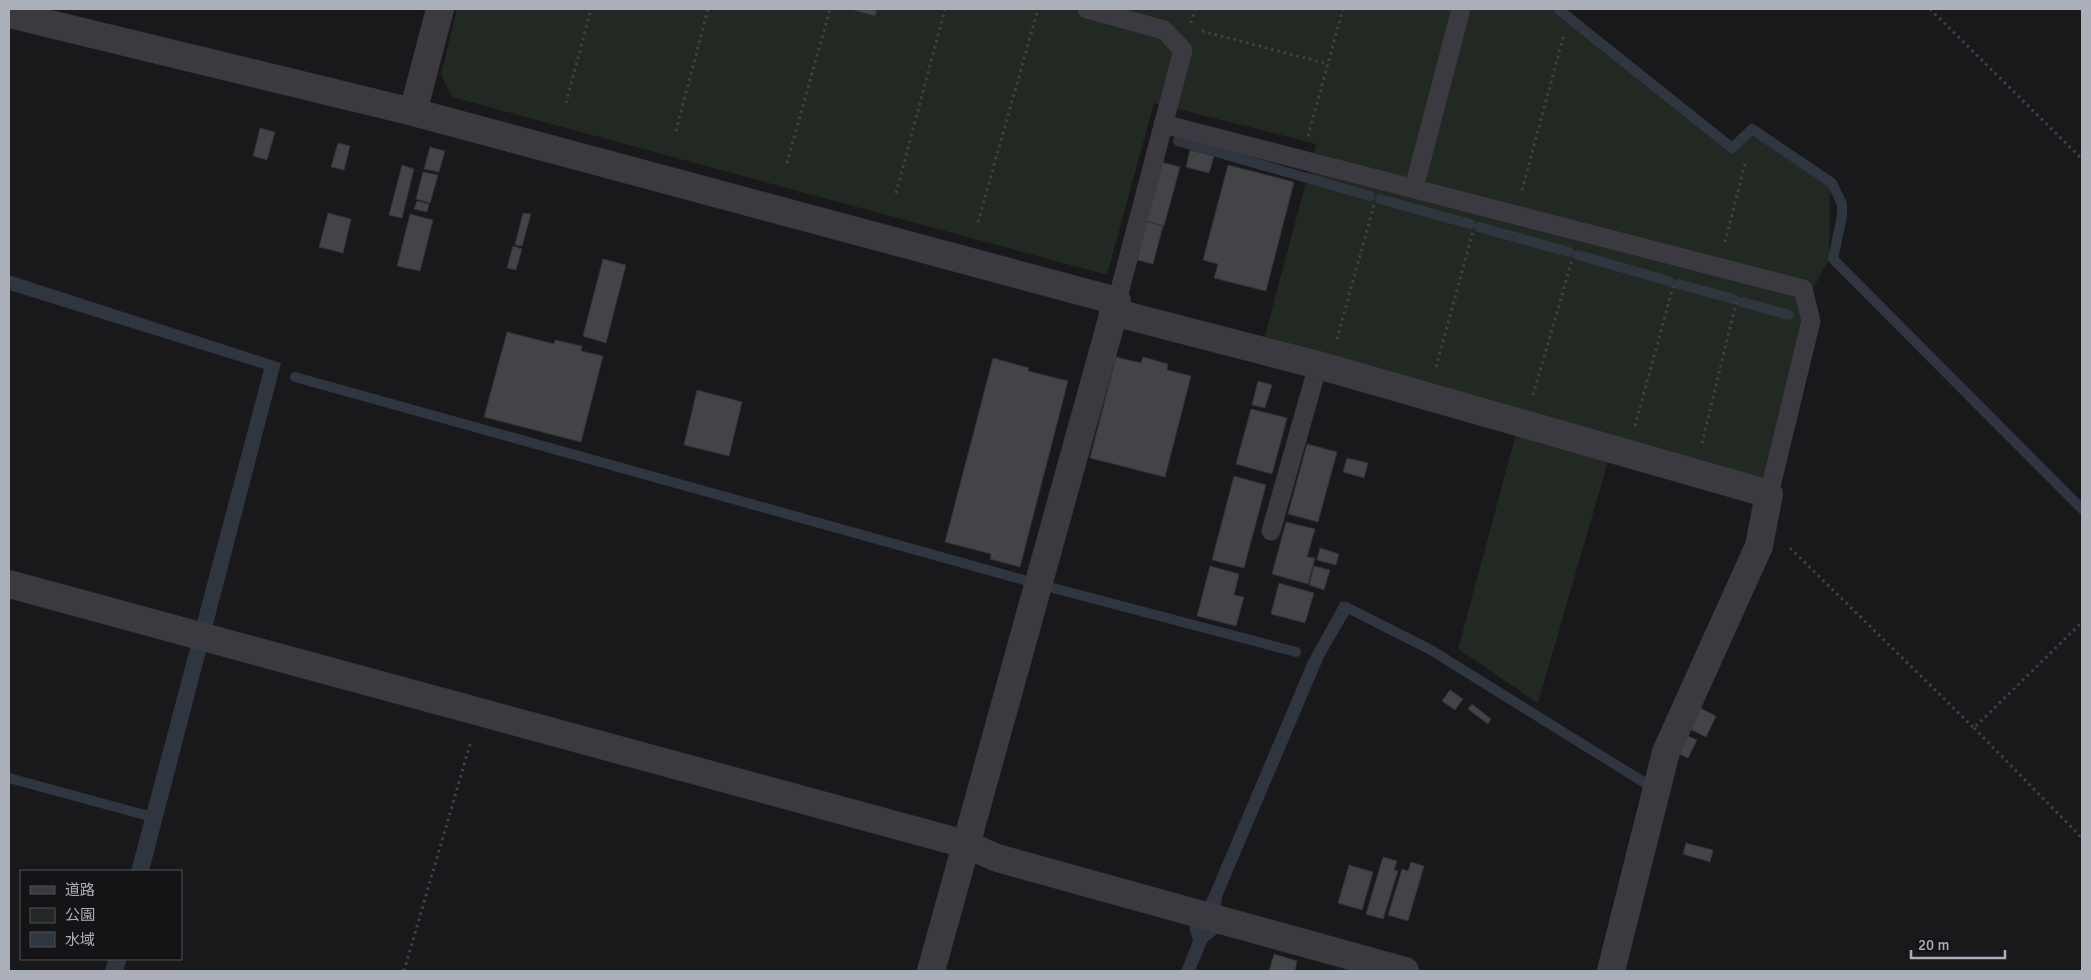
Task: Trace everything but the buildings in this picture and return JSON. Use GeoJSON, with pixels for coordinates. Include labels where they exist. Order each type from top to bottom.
{"type":"FeatureCollection","features":[{"type":"Feature","properties":{"kind":"street"},"geometry":{"type":"LineString","coordinates":[[413,112],[440,9]]}},
{"type":"Feature","properties":{"kind":"street"},"geometry":{"type":"LineString","coordinates":[[9,14],[413,112],[1115,307],[1769,494],[1759,546],[1666,752],[1611,971]]}},
{"type":"Feature","properties":{"kind":"street"},"geometry":{"type":"LineString","coordinates":[[931,971],[1115,307]]}},
{"type":"Feature","properties":{"kind":"street"},"geometry":{"type":"LineString","coordinates":[[9,584],[965,844],[997,858],[1188,913],[1404,971]]}},
{"type":"Feature","properties":{"kind":"lane"},"geometry":{"type":"LineString","coordinates":[[1087,9],[1164,30],[1183,50],[1115,307]]}},
{"type":"Feature","properties":{"kind":"lane"},"geometry":{"type":"LineString","coordinates":[[1414,188],[1461,9]]}},
{"type":"Feature","properties":{"kind":"lane"},"geometry":{"type":"LineString","coordinates":[[1163,124],[1803,289],[1811,321],[1769,494]]}},
{"type":"Feature","properties":{"kind":"lane"},"geometry":{"type":"LineString","coordinates":[[1271,531],[1323,367]]}},
{"type":"Feature","properties":{"kind":"path"},"geometry":{"type":"LineString","coordinates":[[566,103],[590,9]]}},
{"type":"Feature","properties":{"kind":"path"},"geometry":{"type":"LineString","coordinates":[[676,131],[708,9]]}},
{"type":"Feature","properties":{"kind":"path"},"geometry":{"type":"LineString","coordinates":[[787,162],[830,9]]}},
{"type":"Feature","properties":{"kind":"path"},"geometry":{"type":"LineString","coordinates":[[896,193],[945,9]]}},
{"type":"Feature","properties":{"kind":"path"},"geometry":{"type":"LineString","coordinates":[[978,222],[1038,9]]}},
{"type":"Feature","properties":{"kind":"path"},"geometry":{"type":"LineString","coordinates":[[1302,159],[1342,9]]}},
{"type":"Feature","properties":{"kind":"path"},"geometry":{"type":"LineString","coordinates":[[1930,9],[2082,159]]}},
{"type":"Feature","properties":{"kind":"path"},"geometry":{"type":"LineString","coordinates":[[1199,30],[1328,64]]}},
{"type":"Feature","properties":{"kind":"path"},"geometry":{"type":"LineString","coordinates":[[1515,214],[1564,34]]}},
{"type":"Feature","properties":{"kind":"path"},"geometry":{"type":"LineString","coordinates":[[1719,268],[1746,160]]}},
{"type":"Feature","properties":{"kind":"path"},"geometry":{"type":"LineString","coordinates":[[1323,367],[1381,180]]}},
{"type":"Feature","properties":{"kind":"path"},"geometry":{"type":"LineString","coordinates":[[1428,397],[1480,205]]}},
{"type":"Feature","properties":{"kind":"path"},"geometry":{"type":"LineString","coordinates":[[1525,424],[1580,231]]}},
{"type":"Feature","properties":{"kind":"path"},"geometry":{"type":"LineString","coordinates":[[1628,453],[1681,258]]}},
{"type":"Feature","properties":{"kind":"path"},"geometry":{"type":"LineString","coordinates":[[1695,473],[1744,274]]}},
{"type":"Feature","properties":{"kind":"path"},"geometry":{"type":"LineString","coordinates":[[1764,523],[1974,728],[2082,838]]}},
{"type":"Feature","properties":{"kind":"path"},"geometry":{"type":"LineString","coordinates":[[1974,728],[2082,622]]}},
{"type":"Feature","properties":{"kind":"path"},"geometry":{"type":"LineString","coordinates":[[404,971],[479,712]]}},
{"type":"Feature","properties":{"kind":"green space"},"geometry":{"type":"Polygon","coordinates":[[[457,9],[1552,9],[1731,150],[1751,132],[1830,185],[1829,259],[1813,289],[1765,475],[1759,480],[1264,339],[1316,144],[1154,103],[1107,275],[452,97],[441,75],[457,9]]]}},
{"type":"Feature","properties":{"kind":"green space"},"geometry":{"type":"Polygon","coordinates":[[[1517,430],[1609,458],[1538,703],[1458,649],[1517,430]]]}},
{"type":"Feature","properties":{"kind":"water"},"geometry":{"type":"Polygon","coordinates":[[[9,275],[281,363],[149,870],[131,870],[264,369],[9,290],[9,275]]]}},
{"type":"Feature","properties":{"kind":"water"},"geometry":{"type":"Polygon","coordinates":[[[1341,601],[1353,607],[1324,657],[1222,897],[1218,933],[1207,942],[1195,971],[1181,971],[1193,941],[1189,927],[1208,897],[1308,661],[1341,601]]]}},
{"type":"Feature","properties":{"kind":"water"},"geometry":{"type":"Polygon","coordinates":[[[108,960],[127,960],[123,971],[105,971],[108,960]]]}},
{"type":"Feature","properties":{"kind":"waterway"},"geometry":{"type":"LineString","coordinates":[[1558,9],[1732,148],[1752,129],[1832,183],[1842,204],[1842,216],[1833,259],[2082,509]]}},
{"type":"Feature","properties":{"kind":"waterway"},"geometry":{"type":"LineString","coordinates":[[1178,141],[1370,196]]}},
{"type":"Feature","properties":{"kind":"waterway"},"geometry":{"type":"LineString","coordinates":[[1380,199],[1470,224]]}},
{"type":"Feature","properties":{"kind":"waterway"},"geometry":{"type":"LineString","coordinates":[[1479,227],[1569,252]]}},
{"type":"Feature","properties":{"kind":"waterway"},"geometry":{"type":"LineString","coordinates":[[1578,255],[1669,281]]}},
{"type":"Feature","properties":{"kind":"waterway"},"geometry":{"type":"LineString","coordinates":[[1678,284],[1734,299]]}},
{"type":"Feature","properties":{"kind":"waterway"},"geometry":{"type":"LineString","coordinates":[[1742,302],[1789,315]]}},
{"type":"Feature","properties":{"kind":"waterway"},"geometry":{"type":"LineString","coordinates":[[295,377],[1024,580]]}},
{"type":"Feature","properties":{"kind":"waterway"},"geometry":{"type":"LineString","coordinates":[[1053,588],[1296,652]]}},
{"type":"Feature","properties":{"kind":"waterway"},"geometry":{"type":"LineString","coordinates":[[1343,612],[1346,607],[1431,650],[1645,783]]}},
{"type":"Feature","properties":{"kind":"waterway"},"geometry":{"type":"LineString","coordinates":[[9,778],[156,818]]}}]}
